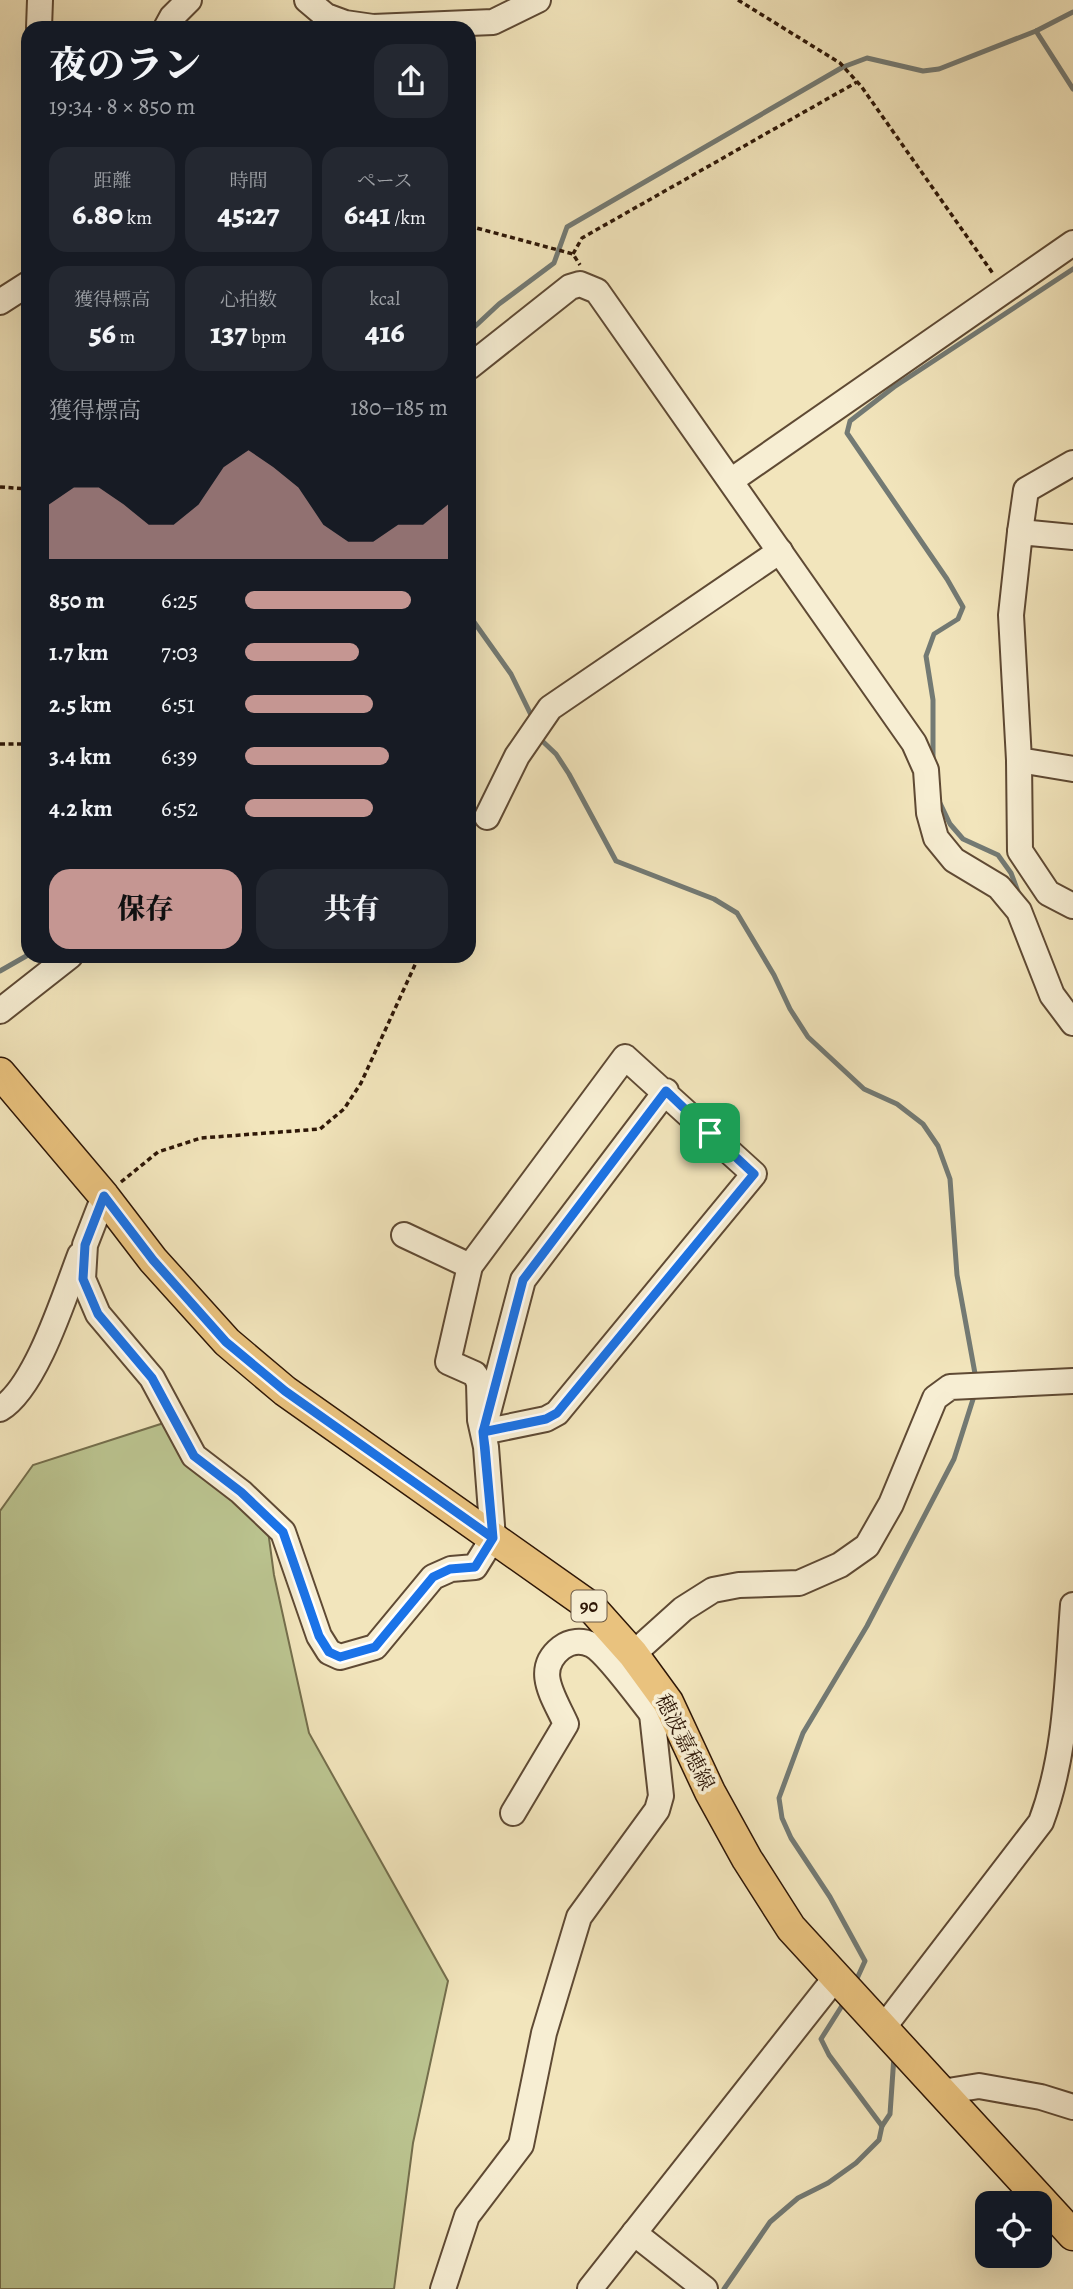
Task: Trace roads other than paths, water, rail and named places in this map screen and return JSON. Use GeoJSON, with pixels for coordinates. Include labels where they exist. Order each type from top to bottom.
{"type":"FeatureCollection","features":[{"type":"Feature","properties":{"kind":"main road","name":"穂波嘉穂線"},"geometry":{"type":"LineString","coordinates":[[0,1073],[104,1196],[153,1260],[226,1342],[285,1391],[591,1607],[633,1654],[660,1708],[747,1859],[791,1928],[1073,2235]]}},
{"type":"Feature","properties":{"kind":"street"},"geometry":{"type":"LineString","coordinates":[[39,21],[40,0]]}},
{"type":"Feature","properties":{"kind":"street"},"geometry":{"type":"LineString","coordinates":[[170,21],[189,0]]}},
{"type":"Feature","properties":{"kind":"street"},"geometry":{"type":"LineString","coordinates":[[307,0],[326,16],[340,21]]}},
{"type":"Feature","properties":{"kind":"street"},"geometry":{"type":"LineString","coordinates":[[476,23],[493,22],[538,0]]}},
{"type":"Feature","properties":{"kind":"street"},"geometry":{"type":"LineString","coordinates":[[732,480],[1073,243]]}},
{"type":"Feature","properties":{"kind":"street"},"geometry":{"type":"LineString","coordinates":[[476,361],[570,287],[580,284],[597,291],[914,743],[926,770],[929,813],[936,838],[954,860],[999,887],[1019,911],[1052,995],[1073,1023]]}},
{"type":"Feature","properties":{"kind":"street"},"geometry":{"type":"LineString","coordinates":[[0,302],[21,288]]}},
{"type":"Feature","properties":{"kind":"street"},"geometry":{"type":"LineString","coordinates":[[1073,463],[1026,490],[1011,615],[1019,760],[1020,851],[1048,893],[1073,906]]}},
{"type":"Feature","properties":{"kind":"street"},"geometry":{"type":"LineString","coordinates":[[1020,532],[1073,537]]}},
{"type":"Feature","properties":{"kind":"street"},"geometry":{"type":"LineString","coordinates":[[487,817],[517,756],[550,708],[780,551]]}},
{"type":"Feature","properties":{"kind":"street"},"geometry":{"type":"LineString","coordinates":[[1019,760],[1073,769]]}},
{"type":"Feature","properties":{"kind":"street"},"geometry":{"type":"LineString","coordinates":[[0,1010],[61,963]]}},
{"type":"Feature","properties":{"kind":"street"},"geometry":{"type":"LineString","coordinates":[[85,1245],[83,1279],[98,1314],[152,1378],[194,1456],[241,1492],[283,1532],[319,1636],[329,1652],[340,1657],[375,1647],[433,1577],[450,1569],[475,1567],[493,1538],[483,1432],[480,1383],[475,1374],[448,1362],[470,1266],[625,1057],[666,1091],[754,1174],[557,1413],[546,1419],[483,1432]]}},
{"type":"Feature","properties":{"kind":"street"},"geometry":{"type":"LineString","coordinates":[[483,1432],[523,1280],[666,1091]]}},
{"type":"Feature","properties":{"kind":"street"},"geometry":{"type":"LineString","coordinates":[[0,1409],[26,1381],[44,1346],[104,1196]]}},
{"type":"Feature","properties":{"kind":"street"},"geometry":{"type":"LineString","coordinates":[[404,1235],[470,1266]]}},
{"type":"Feature","properties":{"kind":"street"},"geometry":{"type":"LineString","coordinates":[[633,1654],[683,1609],[713,1590],[739,1585],[799,1583],[840,1565],[867,1546],[891,1504],[935,1398],[950,1387],[1073,1381]]}},
{"type":"Feature","properties":{"kind":"street"},"geometry":{"type":"LineString","coordinates":[[883,2028],[1041,1822],[1054,1788],[1062,1748],[1073,1605]]}},
{"type":"Feature","properties":{"kind":"street"},"geometry":{"type":"LineString","coordinates":[[443,2289],[467,2216],[521,2145],[544,2032],[579,1917],[657,1810],[661,1796],[660,1708],[595,1646],[580,1641],[565,1644],[550,1657],[545,1671],[566,1724],[513,1813]]}},
{"type":"Feature","properties":{"kind":"street"},"geometry":{"type":"LineString","coordinates":[[590,2289],[836,1977]]}},
{"type":"Feature","properties":{"kind":"street"},"geometry":{"type":"LineString","coordinates":[[942,2092],[978,2086],[1041,2097],[1073,2107]]}},
{"type":"Feature","properties":{"kind":"street"},"geometry":{"type":"LineString","coordinates":[[634,2233],[705,2289]]}},
{"type":"Feature","properties":{"kind":"waterway"},"geometry":{"type":"LineString","coordinates":[[476,325],[499,304],[554,263],[567,227],[843,67],[867,58],[923,71],[939,69],[1036,31],[1073,12]]}},
{"type":"Feature","properties":{"kind":"waterway"},"geometry":{"type":"LineString","coordinates":[[1036,31],[1073,89]]}},
{"type":"Feature","properties":{"kind":"waterway"},"geometry":{"type":"LineString","coordinates":[[933,762],[933,700],[926,656],[934,634],[958,619],[963,607],[947,579],[847,433],[850,421],[894,387],[1073,269]]}},
{"type":"Feature","properties":{"kind":"waterway"},"geometry":{"type":"LineString","coordinates":[[476,625],[511,674],[533,719]]}},
{"type":"Feature","properties":{"kind":"waterway"},"geometry":{"type":"LineString","coordinates":[[537,736],[556,754],[569,774],[616,861],[714,899],[737,913],[808,1037],[864,1089],[897,1104],[923,1124],[938,1146],[950,1179],[957,1275],[976,1379]]}},
{"type":"Feature","properties":{"kind":"waterway"},"geometry":{"type":"LineString","coordinates":[[938,799],[950,824],[963,839],[998,855],[1011,873],[1020,897]]}},
{"type":"Feature","properties":{"kind":"waterway"},"geometry":{"type":"LineString","coordinates":[[0,971],[21,959]]}},
{"type":"Feature","properties":{"kind":"waterway"},"geometry":{"type":"LineString","coordinates":[[855,1983],[865,1961],[830,1897],[791,1838],[782,1818],[779,1798],[803,1733],[867,1626],[954,1459],[975,1393]]}},
{"type":"Feature","properties":{"kind":"waterway"},"geometry":{"type":"LineString","coordinates":[[845,2001],[821,2039],[829,2055],[882,2126]]}},
{"type":"Feature","properties":{"kind":"waterway"},"geometry":{"type":"LineString","coordinates":[[724,2289],[770,2222],[798,2198],[828,2183],[856,2163],[879,2140],[882,2126],[890,2114],[894,2056]]}}]}
